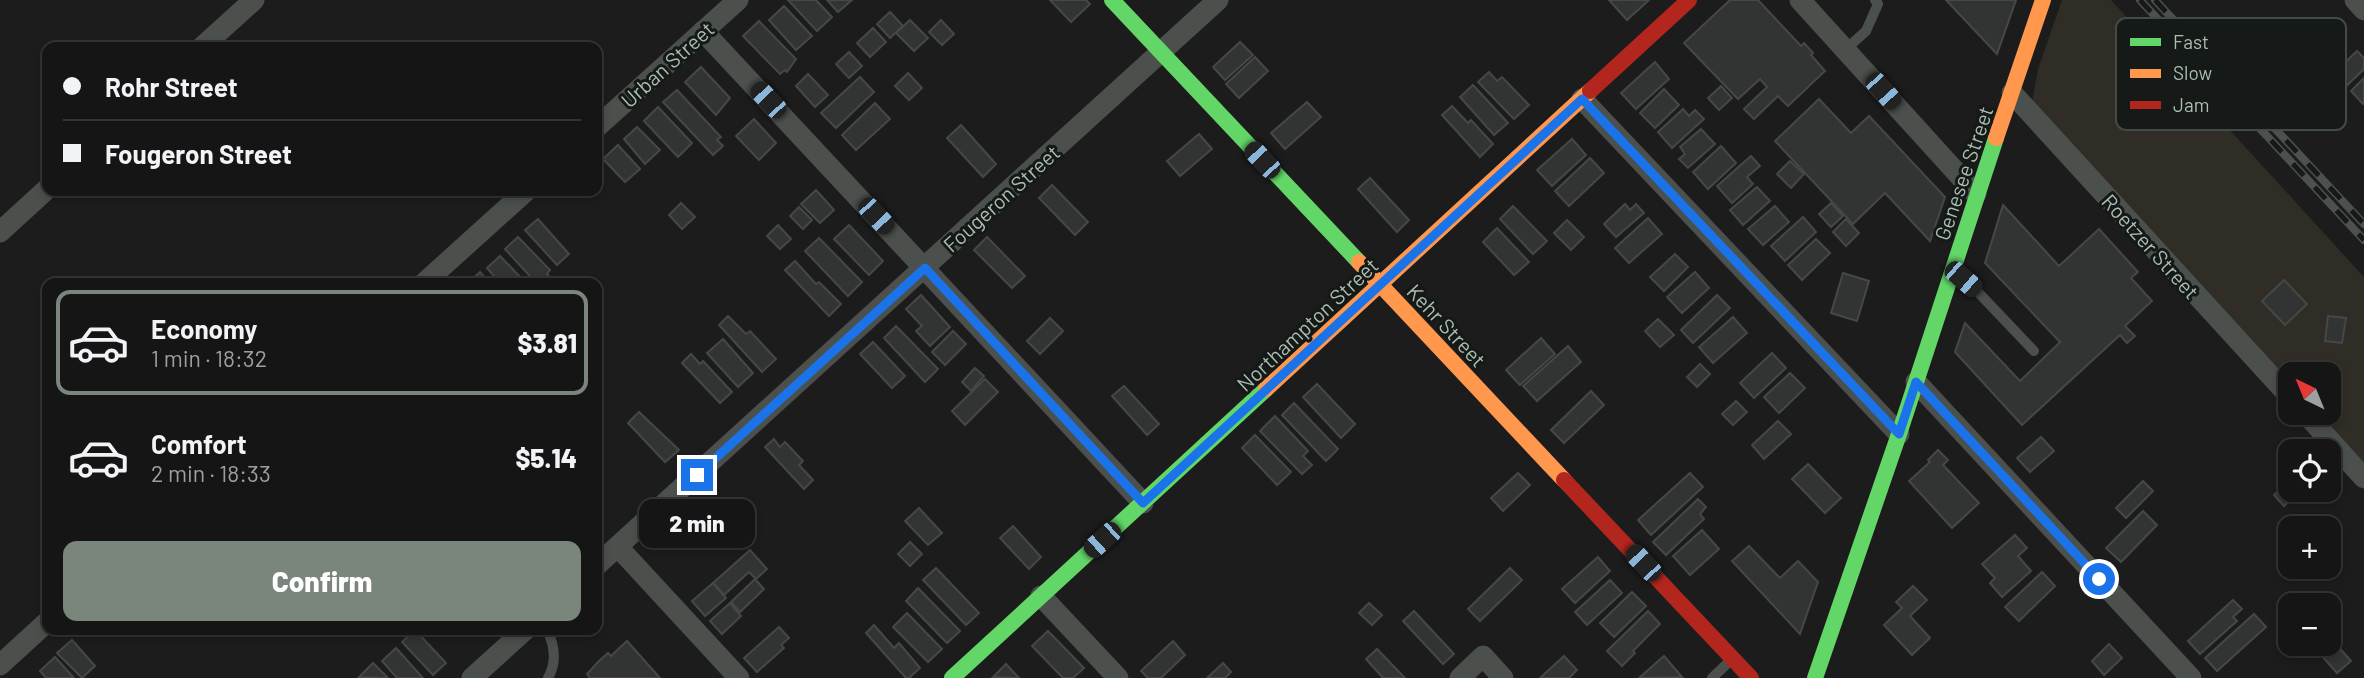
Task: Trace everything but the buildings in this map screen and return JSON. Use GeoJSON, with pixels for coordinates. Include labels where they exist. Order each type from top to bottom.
{"type":"FeatureCollection","features":[{"type":"Feature","properties":{"kind":"street"},"geometry":{"type":"LineString","coordinates":[[208,42],[254,0]]}},
{"type":"Feature","properties":{"kind":"street","name":"Urban Street"},"geometry":{"type":"LineString","coordinates":[[602,122],[738,0]]}},
{"type":"Feature","properties":{"kind":"street","name":"Kehr Street"},"geometry":{"type":"LineString","coordinates":[[1112,0],[1751,678]]}},
{"type":"Feature","properties":{"kind":"street","name":"Fougeron Street"},"geometry":{"type":"LineString","coordinates":[[602,561],[1219,0]]}},
{"type":"Feature","properties":{"kind":"street","name":"Northampton Street"},"geometry":{"type":"LineString","coordinates":[[952,678],[1689,0]]}},
{"type":"Feature","properties":{"kind":"street"},"geometry":{"type":"LineString","coordinates":[[1800,0],[1976,194]]}},
{"type":"Feature","properties":{"kind":"street","name":"Genesee Street"},"geometry":{"type":"LineString","coordinates":[[1815,678],[2043,0]]}},
{"type":"Feature","properties":{"kind":"street"},"geometry":{"type":"LineString","coordinates":[[2355,0],[2364,10]]}},
{"type":"Feature","properties":{"kind":"street"},"geometry":{"type":"LineString","coordinates":[[703,31],[1143,503]]}},
{"type":"Feature","properties":{"kind":"street","name":"Roetzer Street"},"geometry":{"type":"LineString","coordinates":[[2012,93],[2278,384]]}},
{"type":"Feature","properties":{"kind":"street"},"geometry":{"type":"LineString","coordinates":[[1582,99],[1899,434]]}},
{"type":"Feature","properties":{"kind":"street"},"geometry":{"type":"LineString","coordinates":[[0,232],[42,194]]}},
{"type":"Feature","properties":{"kind":"street"},"geometry":{"type":"LineString","coordinates":[[431,278],[521,196]]}},
{"type":"Feature","properties":{"kind":"street"},"geometry":{"type":"LineString","coordinates":[[1916,382],[2190,678]]}},
{"type":"Feature","properties":{"kind":"street"},"geometry":{"type":"LineString","coordinates":[[2316,425],[2364,478]]}},
{"type":"Feature","properties":{"kind":"street"},"geometry":{"type":"LineString","coordinates":[[618,547],[739,678]]}},
{"type":"Feature","properties":{"kind":"street"},"geometry":{"type":"LineString","coordinates":[[1041,596],[1118,678]]}},
{"type":"Feature","properties":{"kind":"street"},"geometry":{"type":"LineString","coordinates":[[0,665],[42,627]]}},
{"type":"Feature","properties":{"kind":"street"},"geometry":{"type":"LineString","coordinates":[[472,678],[519,635]]}},
{"type":"Feature","properties":{"kind":"street"},"geometry":{"type":"LineString","coordinates":[[1460,678],[1483,656],[1503,678]]}},
{"type":"Feature","properties":{"kind":"lane"},"geometry":{"type":"LineString","coordinates":[[1845,50],[1866,30],[1878,4],[1875,0]]}},
{"type":"Feature","properties":{"kind":"lane"},"geometry":{"type":"LineString","coordinates":[[1952,269],[1974,288],[2034,351]]}},
{"type":"Feature","properties":{"kind":"lane"},"geometry":{"type":"LineString","coordinates":[[548,678],[554,661],[554,647],[549,635]]}},
{"type":"Feature","properties":{"kind":"lane"},"geometry":{"type":"LineString","coordinates":[[1712,678],[1733,659]]}},
{"type":"Feature","properties":{"kind":"shaded area"},"geometry":{"type":"Polygon","coordinates":[[[2062,0],[2111,0],[2127,18],[2116,18],[2116,130],[2230,130],[2364,277],[2364,464],[2328,425],[2342,425],[2342,362],[2278,362],[2278,370],[2032,102],[2038,69],[2062,0]]]}},
{"type":"Feature","properties":{"kind":"railway"},"geometry":{"type":"LineString","coordinates":[[2140,0],[2157,18]]}},
{"type":"Feature","properties":{"kind":"railway"},"geometry":{"type":"LineString","coordinates":[[2155,0],[2172,18]]}},
{"type":"Feature","properties":{"kind":"railway"},"geometry":{"type":"LineString","coordinates":[[2261,130],[2364,240]]}},
{"type":"Feature","properties":{"kind":"railway"},"geometry":{"type":"LineString","coordinates":[[2276,130],[2364,224]]}},
{"type":"Feature","properties":{"kind":"traffic: fast"},"geometry":{"type":"LineString","coordinates":[[1112,0],[1359,262]]}},
{"type":"Feature","properties":{"kind":"traffic: fast"},"geometry":{"type":"LineString","coordinates":[[1815,678],[1996,138]]}},
{"type":"Feature","properties":{"kind":"traffic: fast"},"geometry":{"type":"LineString","coordinates":[[952,678],[1266,389]]}},
{"type":"Feature","properties":{"kind":"traffic: slow"},"geometry":{"type":"LineString","coordinates":[[1996,138],[2043,0]]}},
{"type":"Feature","properties":{"kind":"traffic: slow"},"geometry":{"type":"LineString","coordinates":[[1266,389],[1590,91]]}},
{"type":"Feature","properties":{"kind":"traffic: slow"},"geometry":{"type":"LineString","coordinates":[[1359,262],[1564,480]]}},
{"type":"Feature","properties":{"kind":"traffic: jam"},"geometry":{"type":"LineString","coordinates":[[1590,91],[1689,0]]}},
{"type":"Feature","properties":{"kind":"traffic: jam"},"geometry":{"type":"LineString","coordinates":[[1564,480],[1751,678]]}},
{"type":"Feature","properties":{"kind":"route"},"geometry":{"type":"LineString","coordinates":[[697,475],[925,268],[1143,503],[1582,99],[1899,434],[1916,382],[2099,579]]}}]}
